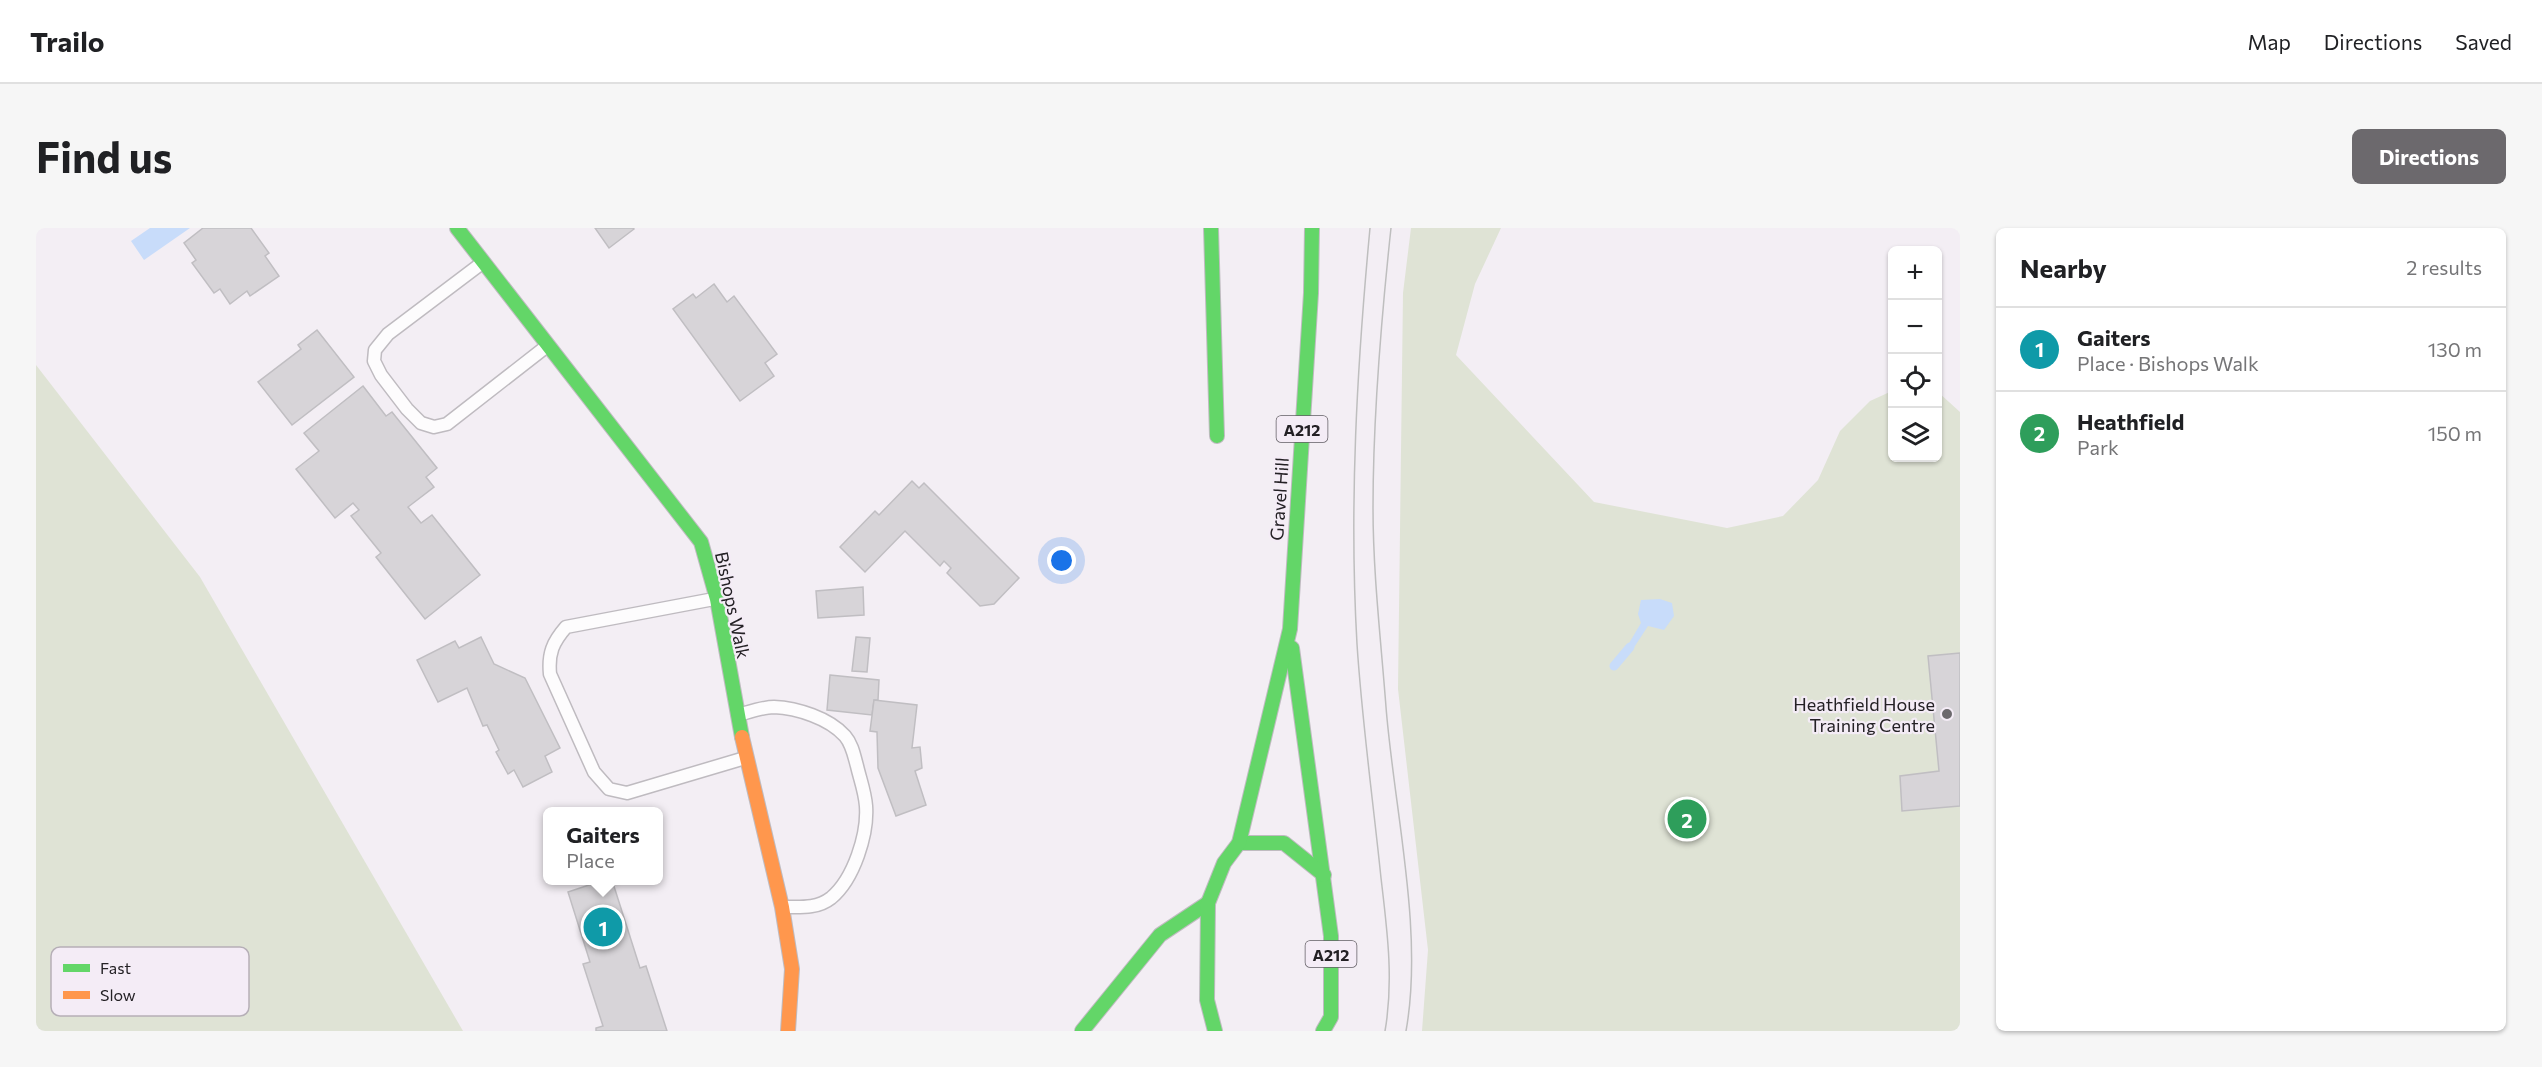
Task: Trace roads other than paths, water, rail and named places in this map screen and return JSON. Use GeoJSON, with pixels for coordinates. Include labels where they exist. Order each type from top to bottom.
{"type":"FeatureCollection","features":[{"type":"Feature","properties":{"kind":"main road","name":"Bishops Walk"},"geometry":{"type":"LineString","coordinates":[[457,228],[701,542],[717,598],[746,758],[782,906],[792,969],[788,1031]]}},
{"type":"Feature","properties":{"kind":"main road"},"geometry":{"type":"LineString","coordinates":[[1210,228],[1217,436]]}},
{"type":"Feature","properties":{"kind":"main road","name":"Gravel Hill"},"geometry":{"type":"LineString","coordinates":[[1215,1031],[1207,1000],[1208,903],[1224,863],[1239,843],[1290,629],[1311,293],[1312,228]]}},
{"type":"Feature","properties":{"kind":"main road","name":"Gravel Hill"},"geometry":{"type":"LineString","coordinates":[[1290,629],[1331,936],[1331,1024],[1323,1031]]}},
{"type":"Feature","properties":{"kind":"main road"},"geometry":{"type":"LineString","coordinates":[[1239,843],[1284,843],[1324,874]]}},
{"type":"Feature","properties":{"kind":"main road"},"geometry":{"type":"LineString","coordinates":[[1082,1031],[1160,935],[1208,903]]}},
{"type":"Feature","properties":{"kind":"lane"},"geometry":{"type":"LineString","coordinates":[[484,262],[388,334],[375,350],[374,361],[381,375],[421,423],[434,427],[447,424],[548,346]]}},
{"type":"Feature","properties":{"kind":"lane"},"geometry":{"type":"LineString","coordinates":[[717,598],[566,627],[554,642],[549,657],[550,674],[594,772],[609,789],[627,793],[746,758]]}},
{"type":"Feature","properties":{"kind":"lane"},"geometry":{"type":"LineString","coordinates":[[737,715],[772,707],[811,715],[829,724],[844,735],[852,746],[862,784],[866,807],[864,833],[843,886],[831,899],[817,906],[782,906]]}},
{"type":"Feature","properties":{"kind":"water"},"geometry":{"type":"Polygon","coordinates":[[[150,228],[190,228],[144,260],[131,241],[150,228]]]}},
{"type":"Feature","properties":{"kind":"water"},"geometry":{"type":"Polygon","coordinates":[[[1660,599],[1672,603],[1674,616],[1664,630],[1648,626],[1633,649],[1628,645],[1641,623],[1638,614],[1641,600],[1660,599]]]}},
{"type":"Feature","properties":{"kind":"waterway"},"geometry":{"type":"LineString","coordinates":[[1614,666],[1630,647]]}},
{"type":"Feature","properties":{"kind":"tram line"},"geometry":{"type":"LineString","coordinates":[[1370,228],[1361,332],[1354,540],[1357,644],[1389,954],[1389,993],[1385,1031]]}},
{"type":"Feature","properties":{"kind":"tram line"},"geometry":{"type":"LineString","coordinates":[[1391,228],[1376,403],[1373,533],[1386,707],[1410,911],[1411,993],[1406,1031]]}},
{"type":"Feature","properties":{"kind":"place","name":"Heathfield House Training Centre"},"geometry":{"type":"Point","coordinates":[1947,714]}},
{"type":"Feature","properties":{"kind":"place","name":"Heathfield"},"geometry":{"type":"Point","coordinates":[1687,819]}},
{"type":"Feature","properties":{"kind":"place","name":"Gaiters"},"geometry":{"type":"Point","coordinates":[603,927]}}]}
